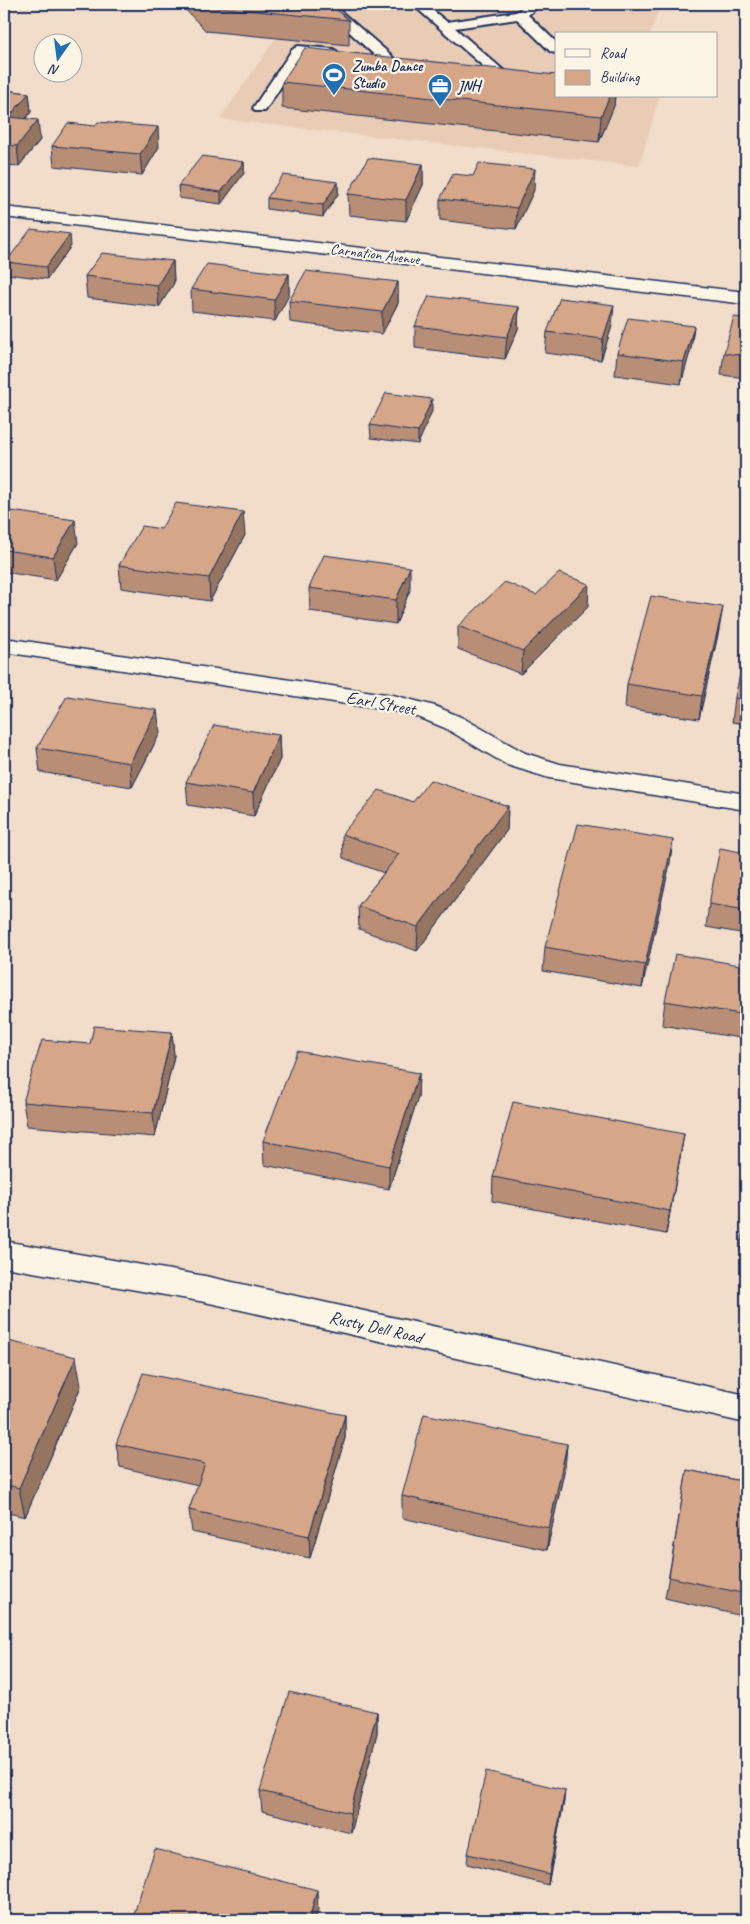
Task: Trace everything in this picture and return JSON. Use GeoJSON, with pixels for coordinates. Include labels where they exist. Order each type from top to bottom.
{"type":"FeatureCollection","features":[{"type":"Feature","properties":{"kind":"street","name":"Carnation Avenue"},"geometry":{"type":"LineString","coordinates":[[4,212],[746,298]]}},
{"type":"Feature","properties":{"kind":"street","name":"Earl Street"},"geometry":{"type":"LineString","coordinates":[[4,645],[393,703],[440,717],[516,759],[558,772],[746,802]]}},
{"type":"Feature","properties":{"kind":"street","name":"Rusty Dell Road"},"geometry":{"type":"LineString","coordinates":[[4,1254],[205,1289],[746,1409]]}},
{"type":"Feature","properties":{"kind":"lane"},"geometry":{"type":"LineString","coordinates":[[325,4],[391,59],[366,56]]}},
{"type":"Feature","properties":{"kind":"lane"},"geometry":{"type":"LineString","coordinates":[[418,4],[496,70]]}},
{"type":"Feature","properties":{"kind":"lane"},"geometry":{"type":"LineString","coordinates":[[445,26],[520,15],[535,4]]}},
{"type":"Feature","properties":{"kind":"lane"},"geometry":{"type":"LineString","coordinates":[[520,15],[555,48]]}},
{"type":"Feature","properties":{"kind":"lane"},"geometry":{"type":"LineString","coordinates":[[260,108],[298,50],[347,54]]}},
{"type":"Feature","properties":{"kind":"lane"},"geometry":{"type":"LineString","coordinates":[[468,67],[513,72]]}},
{"type":"Feature","properties":{"kind":"shaded area"},"geometry":{"type":"Polygon","coordinates":[[[180,4],[661,4],[651,32],[555,32],[555,98],[659,98],[639,166],[220,119],[276,38],[206,31],[180,4]]]}},
{"type":"Feature","properties":{"kind":"building"},"geometry":{"type":"Polygon","coordinates":[[[202,4],[330,4],[349,20],[204,6],[202,4]]]}},
{"type":"Feature","properties":{"kind":"building"},"geometry":{"type":"Polygon","coordinates":[[[746,25],[746,37],[742,37],[746,25]]]}},
{"type":"Feature","properties":{"kind":"building"},"geometry":{"type":"Polygon","coordinates":[[[305,48],[555,75],[555,98],[609,98],[601,116],[282,82],[305,48]]]}},
{"type":"Feature","properties":{"kind":"building"},"geometry":{"type":"Polygon","coordinates":[[[4,90],[29,93],[9,117],[38,120],[17,146],[4,145],[4,90]]]}},
{"type":"Feature","properties":{"kind":"building"},"geometry":{"type":"Polygon","coordinates":[[[98,122],[158,127],[140,154],[52,146],[68,123],[95,126],[98,122]]]}},
{"type":"Feature","properties":{"kind":"building"},"geometry":{"type":"Polygon","coordinates":[[[202,156],[244,162],[221,192],[178,186],[202,156]]]}},
{"type":"Feature","properties":{"kind":"building"},"geometry":{"type":"Polygon","coordinates":[[[368,158],[423,164],[406,200],[348,194],[368,158]]]}},
{"type":"Feature","properties":{"kind":"building"},"geometry":{"type":"Polygon","coordinates":[[[479,163],[535,169],[517,208],[440,199],[453,174],[473,176],[479,163]]]}},
{"type":"Feature","properties":{"kind":"building"},"geometry":{"type":"Polygon","coordinates":[[[283,175],[338,182],[323,205],[267,198],[283,175]]]}},
{"type":"Feature","properties":{"kind":"building"},"geometry":{"type":"Polygon","coordinates":[[[31,229],[70,234],[46,267],[6,262],[31,229]]]}},
{"type":"Feature","properties":{"kind":"building"},"geometry":{"type":"Polygon","coordinates":[[[102,253],[173,261],[157,285],[85,276],[102,253]]]}},
{"type":"Feature","properties":{"kind":"building"},"geometry":{"type":"Polygon","coordinates":[[[207,264],[289,274],[274,300],[191,289],[207,264]]]}},
{"type":"Feature","properties":{"kind":"building"},"geometry":{"type":"Polygon","coordinates":[[[306,271],[398,282],[382,312],[289,301],[306,271]]]}},
{"type":"Feature","properties":{"kind":"building"},"geometry":{"type":"Polygon","coordinates":[[[429,296],[519,307],[507,337],[415,326],[429,296]]]}},
{"type":"Feature","properties":{"kind":"building"},"geometry":{"type":"Polygon","coordinates":[[[560,298],[614,305],[603,339],[547,332],[560,298]]]}},
{"type":"Feature","properties":{"kind":"building"},"geometry":{"type":"Polygon","coordinates":[[[734,317],[746,318],[746,356],[724,353],[734,317]]]}},
{"type":"Feature","properties":{"kind":"building"},"geometry":{"type":"Polygon","coordinates":[[[628,318],[694,326],[684,362],[617,353],[628,318]]]}},
{"type":"Feature","properties":{"kind":"building"},"geometry":{"type":"Polygon","coordinates":[[[386,393],[432,399],[418,432],[370,425],[386,393]]]}},
{"type":"Feature","properties":{"kind":"building"},"geometry":{"type":"Polygon","coordinates":[[[176,503],[243,512],[209,578],[119,565],[142,526],[161,529],[176,503]]]}},
{"type":"Feature","properties":{"kind":"building"},"geometry":{"type":"Polygon","coordinates":[[[4,510],[75,520],[53,557],[4,550],[4,510]]]}},
{"type":"Feature","properties":{"kind":"building"},"geometry":{"type":"Polygon","coordinates":[[[324,555],[410,567],[396,600],[309,588],[324,555]]]}},
{"type":"Feature","properties":{"kind":"building"},"geometry":{"type":"Polygon","coordinates":[[[559,573],[589,584],[523,651],[458,626],[505,582],[536,595],[559,573]]]}},
{"type":"Feature","properties":{"kind":"building"},"geometry":{"type":"Polygon","coordinates":[[[651,596],[723,607],[702,696],[627,684],[651,596]]]}},
{"type":"Feature","properties":{"kind":"building"},"geometry":{"type":"Polygon","coordinates":[[[746,647],[746,700],[735,698],[746,647]]]}},
{"type":"Feature","properties":{"kind":"building"},"geometry":{"type":"Polygon","coordinates":[[[67,696],[157,710],[130,763],[37,748],[67,696]]]}},
{"type":"Feature","properties":{"kind":"building"},"geometry":{"type":"Polygon","coordinates":[[[214,725],[279,735],[253,793],[186,782],[214,725]]]}},
{"type":"Feature","properties":{"kind":"building"},"geometry":{"type":"Polygon","coordinates":[[[430,780],[508,806],[418,927],[358,906],[399,854],[342,834],[379,790],[413,802],[430,780]]]}},
{"type":"Feature","properties":{"kind":"building"},"geometry":{"type":"Polygon","coordinates":[[[578,824],[673,840],[645,965],[545,947],[578,824]]]}},
{"type":"Feature","properties":{"kind":"building"},"geometry":{"type":"Polygon","coordinates":[[[720,848],[746,853],[746,910],[709,904],[720,848]]]}},
{"type":"Feature","properties":{"kind":"building"},"geometry":{"type":"Polygon","coordinates":[[[675,954],[746,966],[746,1015],[665,1001],[675,954]]]}},
{"type":"Feature","properties":{"kind":"building"},"geometry":{"type":"Polygon","coordinates":[[[94,1026],[172,1032],[153,1113],[23,1102],[42,1040],[90,1044],[94,1026]]]}},
{"type":"Feature","properties":{"kind":"building"},"geometry":{"type":"Polygon","coordinates":[[[297,1051],[419,1073],[389,1166],[263,1141],[297,1051]]]}},
{"type":"Feature","properties":{"kind":"building"},"geometry":{"type":"Polygon","coordinates":[[[513,1102],[684,1134],[670,1211],[493,1177],[513,1102]]]}},
{"type":"Feature","properties":{"kind":"building"},"geometry":{"type":"Polygon","coordinates":[[[4,1340],[76,1357],[19,1488],[4,1484],[4,1340]]]}},
{"type":"Feature","properties":{"kind":"building"},"geometry":{"type":"Polygon","coordinates":[[[143,1373],[345,1415],[309,1536],[189,1510],[205,1464],[116,1444],[143,1373]]]}},
{"type":"Feature","properties":{"kind":"building"},"geometry":{"type":"Polygon","coordinates":[[[424,1414],[567,1444],[549,1528],[402,1496],[424,1414]]]}},
{"type":"Feature","properties":{"kind":"building"},"geometry":{"type":"Polygon","coordinates":[[[687,1470],[746,1482],[746,1594],[669,1577],[687,1470]]]}},
{"type":"Feature","properties":{"kind":"building"},"geometry":{"type":"Polygon","coordinates":[[[289,1692],[377,1712],[350,1813],[260,1791],[289,1692]]]}},
{"type":"Feature","properties":{"kind":"building"},"geometry":{"type":"Polygon","coordinates":[[[486,1771],[565,1790],[549,1874],[468,1854],[486,1771]]]}},
{"type":"Feature","properties":{"kind":"building"},"geometry":{"type":"Polygon","coordinates":[[[155,1849],[317,1890],[309,1920],[132,1920],[155,1849]]]}},
{"type":"Feature","properties":{"kind":"place","name":"Zumba Dance Studio"},"geometry":{"type":"Point","coordinates":[334,96]}},
{"type":"Feature","properties":{"kind":"place","name":"JNH"},"geometry":{"type":"Point","coordinates":[440,107]}}]}
